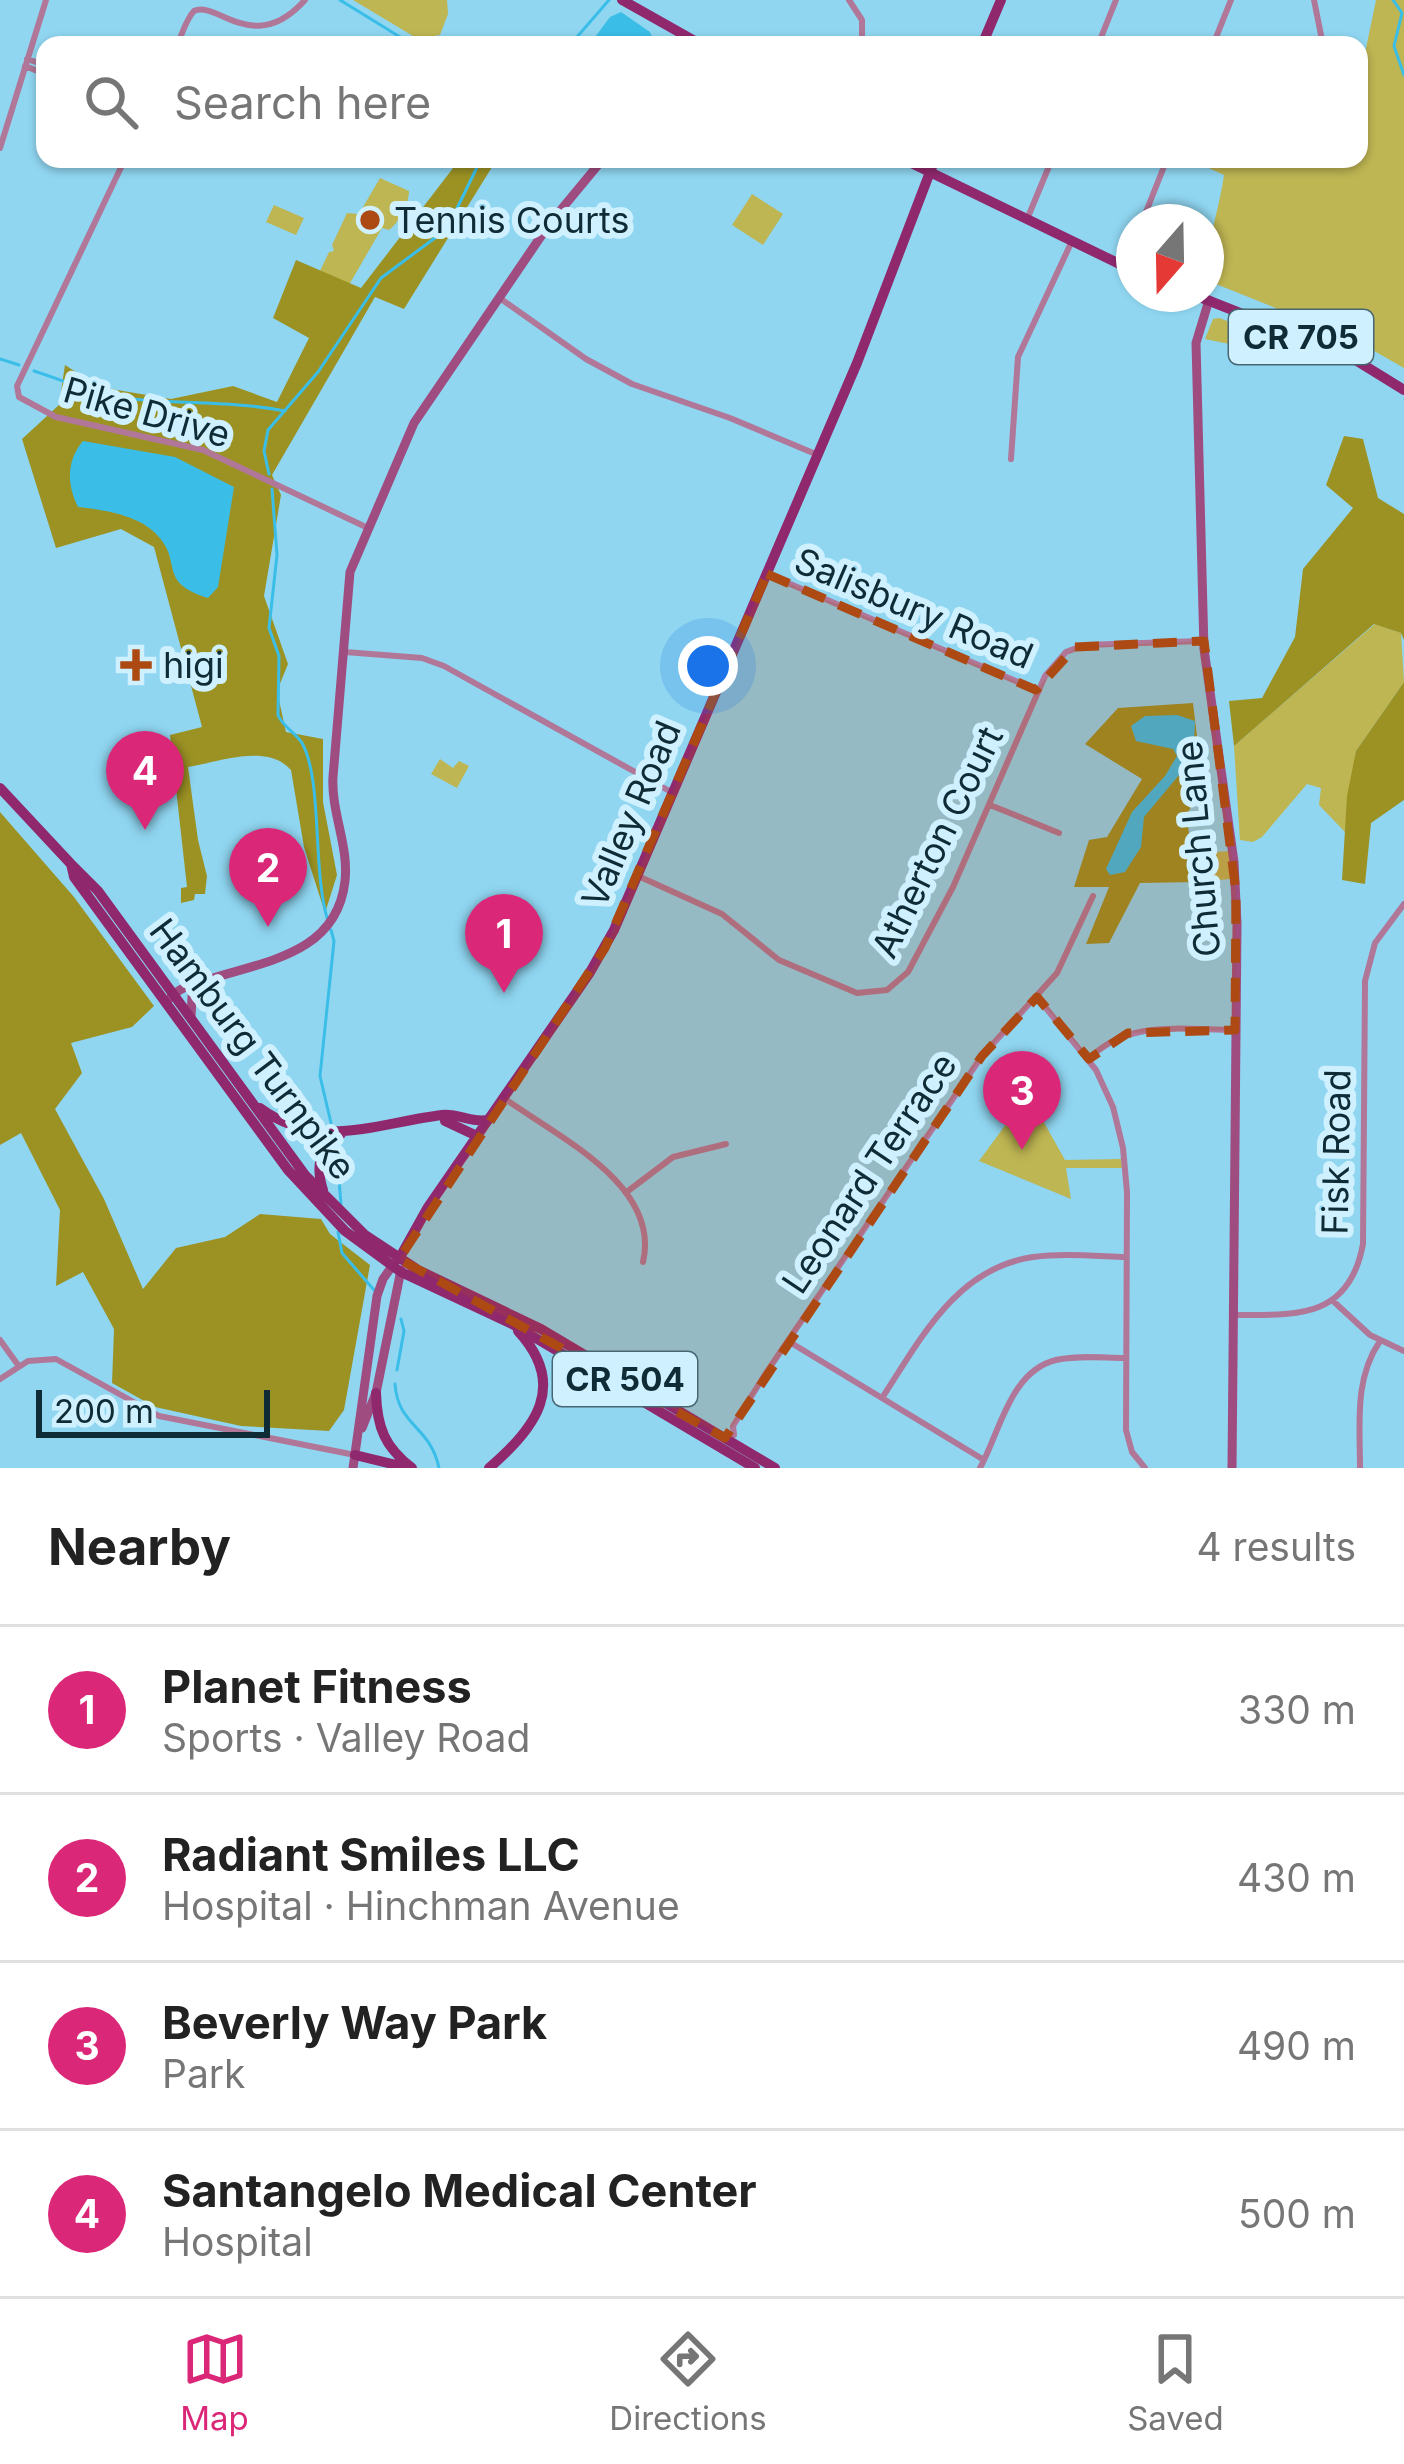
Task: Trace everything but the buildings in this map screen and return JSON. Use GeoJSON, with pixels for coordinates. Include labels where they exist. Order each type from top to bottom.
{"type":"FeatureCollection","features":[{"type":"Feature","properties":{"kind":"main road"},"geometry":{"type":"LineString","coordinates":[[622,0],[685,36]]}},
{"type":"Feature","properties":{"kind":"main road"},"geometry":{"type":"LineString","coordinates":[[986,36],[1001,0]]}},
{"type":"Feature","properties":{"kind":"main road"},"geometry":{"type":"LineString","coordinates":[[920,168],[1116,263]]}},
{"type":"Feature","properties":{"kind":"main road","name":"Valley Road"},"geometry":{"type":"LineString","coordinates":[[397,1265],[418,1222],[597,961],[818,455],[932,168]]}},
{"type":"Feature","properties":{"kind":"main road","name":"CR 705"},"geometry":{"type":"LineString","coordinates":[[1224,307],[1349,356],[1404,390]]}},
{"type":"Feature","properties":{"kind":"main road","name":"Hamburg Turnpike"},"geometry":{"type":"LineString","coordinates":[[0,788],[94,886],[170,998],[191,1018],[337,1215],[397,1265],[541,1329],[775,1468]]}},
{"type":"Feature","properties":{"kind":"main road","name":"CR 504"},"geometry":{"type":"LineString","coordinates":[[170,998],[288,1170],[337,1215]]}},
{"type":"Feature","properties":{"kind":"main road"},"geometry":{"type":"LineString","coordinates":[[252,1103],[296,1129],[345,1131],[451,1114],[473,1122],[488,1120]]}},
{"type":"Feature","properties":{"kind":"main road"},"geometry":{"type":"LineString","coordinates":[[430,1118],[451,1122],[477,1136]]}},
{"type":"Feature","properties":{"kind":"main road"},"geometry":{"type":"LineString","coordinates":[[337,1215],[319,1162],[324,1148],[345,1131]]}},
{"type":"Feature","properties":{"kind":"main road","name":"CR 504"},"geometry":{"type":"LineString","coordinates":[[397,1265],[512,1324],[755,1468]]}},
{"type":"Feature","properties":{"kind":"main road"},"geometry":{"type":"LineString","coordinates":[[489,1468],[514,1447],[540,1409],[545,1390],[542,1361],[512,1324]]}},
{"type":"Feature","properties":{"kind":"main road"},"geometry":{"type":"LineString","coordinates":[[376,1393],[377,1419],[388,1450],[410,1468]]}},
{"type":"Feature","properties":{"kind":"main road"},"geometry":{"type":"LineString","coordinates":[[354,1462],[410,1468]]}},
{"type":"Feature","properties":{"kind":"street"},"geometry":{"type":"LineString","coordinates":[[0,148],[46,0]]}},
{"type":"Feature","properties":{"kind":"street"},"geometry":{"type":"LineString","coordinates":[[181,36],[190,16],[202,7],[258,26],[286,18],[305,0]]}},
{"type":"Feature","properties":{"kind":"street"},"geometry":{"type":"LineString","coordinates":[[849,0],[862,20],[862,36]]}},
{"type":"Feature","properties":{"kind":"street"},"geometry":{"type":"LineString","coordinates":[[1102,36],[1116,0]]}},
{"type":"Feature","properties":{"kind":"street"},"geometry":{"type":"LineString","coordinates":[[1217,36],[1232,0]]}},
{"type":"Feature","properties":{"kind":"street"},"geometry":{"type":"LineString","coordinates":[[1314,0],[1322,36]]}},
{"type":"Feature","properties":{"kind":"street"},"geometry":{"type":"LineString","coordinates":[[26,63],[36,64]]}},
{"type":"Feature","properties":{"kind":"street"},"geometry":{"type":"LineString","coordinates":[[26,63],[36,69]]}},
{"type":"Feature","properties":{"kind":"street","name":"Pike Drive"},"geometry":{"type":"LineString","coordinates":[[120,168],[16,386],[17,394],[56,417],[203,450],[368,528]]}},
{"type":"Feature","properties":{"kind":"street"},"geometry":{"type":"LineString","coordinates":[[170,998],[203,981],[295,953],[328,926],[342,898],[346,872],[332,790],[347,587],[420,411],[572,193],[595,168]]}},
{"type":"Feature","properties":{"kind":"street"},"geometry":{"type":"LineString","coordinates":[[1027,220],[1048,168]]}},
{"type":"Feature","properties":{"kind":"street"},"geometry":{"type":"LineString","coordinates":[[1149,204],[1163,168]]}},
{"type":"Feature","properties":{"kind":"street"},"geometry":{"type":"LineString","coordinates":[[1011,459],[1018,357],[1072,242]]}},
{"type":"Feature","properties":{"kind":"street"},"geometry":{"type":"LineString","coordinates":[[499,298],[586,359],[632,384],[818,455]]}},
{"type":"Feature","properties":{"kind":"street","name":"Church Lane"},"geometry":{"type":"LineString","coordinates":[[1206,312],[1196,343],[1204,641],[1234,862],[1232,1468]]}},
{"type":"Feature","properties":{"kind":"street","name":"Salisbury Road"},"geometry":{"type":"LineString","coordinates":[[767,574],[1039,691]]}},
{"type":"Feature","properties":{"kind":"street","name":"Atherton Court"},"geometry":{"type":"LineString","coordinates":[[638,876],[722,914],[779,960],[857,993],[878,994],[908,972],[962,870],[1051,666],[1075,647],[1204,641]]}},
{"type":"Feature","properties":{"kind":"street"},"geometry":{"type":"LineString","coordinates":[[342,652],[422,658],[444,666],[673,793]]}},
{"type":"Feature","properties":{"kind":"street"},"geometry":{"type":"LineString","coordinates":[[990,805],[1059,833]]}},
{"type":"Feature","properties":{"kind":"street","name":"Leonard Terrace"},"geometry":{"type":"LineString","coordinates":[[725,1438],[734,1435],[733,1426],[788,1341],[982,1056],[1037,997],[1066,957],[1093,896]]}},
{"type":"Feature","properties":{"kind":"street","name":"Fisk Road"},"geometry":{"type":"LineString","coordinates":[[1332,1300],[1350,1281],[1363,1244],[1366,968],[1382,932],[1404,904]]}},
{"type":"Feature","properties":{"kind":"street"},"geometry":{"type":"LineString","coordinates":[[191,1018],[192,995],[203,981]]}},
{"type":"Feature","properties":{"kind":"street"},"geometry":{"type":"LineString","coordinates":[[1037,997],[1089,1059],[1113,1107],[1123,1148],[1126,1430],[1132,1452],[1145,1468]]}},
{"type":"Feature","properties":{"kind":"street"},"geometry":{"type":"LineString","coordinates":[[1089,1059],[1117,1036],[1139,1030],[1235,1030]]}},
{"type":"Feature","properties":{"kind":"street"},"geometry":{"type":"LineString","coordinates":[[502,1097],[628,1191],[644,1220],[644,1262]]}},
{"type":"Feature","properties":{"kind":"street"},"geometry":{"type":"LineString","coordinates":[[628,1191],[673,1157],[726,1144]]}},
{"type":"Feature","properties":{"kind":"street"},"geometry":{"type":"LineString","coordinates":[[882,1398],[944,1307],[985,1273],[1027,1258],[1126,1256]]}},
{"type":"Feature","properties":{"kind":"street","name":"Valley Road"},"geometry":{"type":"LineString","coordinates":[[359,1436],[376,1393],[397,1265]]}},
{"type":"Feature","properties":{"kind":"street","name":"Valley Road"},"geometry":{"type":"LineString","coordinates":[[354,1462],[380,1284],[397,1265]]}},
{"type":"Feature","properties":{"kind":"street"},"geometry":{"type":"LineString","coordinates":[[1233,1315],[1293,1315],[1332,1300],[1355,1324],[1404,1351]]}},
{"type":"Feature","properties":{"kind":"street"},"geometry":{"type":"LineString","coordinates":[[0,1340],[18,1365]]}},
{"type":"Feature","properties":{"kind":"street"},"geometry":{"type":"LineString","coordinates":[[788,1341],[982,1464],[1010,1402],[1032,1372],[1061,1359],[1125,1358]]}},
{"type":"Feature","properties":{"kind":"street"},"geometry":{"type":"LineString","coordinates":[[1360,1468],[1361,1387],[1367,1362],[1380,1341]]}},
{"type":"Feature","properties":{"kind":"street"},"geometry":{"type":"LineString","coordinates":[[0,1378],[39,1358],[56,1360],[159,1416],[354,1462]]}},
{"type":"Feature","properties":{"kind":"highlighted area"},"geometry":{"type":"Polygon","coordinates":[[[767,574],[1036,690],[1075,647],[1204,641],[1236,892],[1235,1030],[1128,1033],[1089,1059],[1037,997],[982,1056],[725,1438],[399,1259],[605,948],[767,574]]]}},
{"type":"Feature","properties":{"kind":"shaded area"},"geometry":{"type":"Polygon","coordinates":[[[353,0],[447,0],[448,14],[440,35],[413,36],[353,0]]]}},
{"type":"Feature","properties":{"kind":"shaded area"},"geometry":{"type":"Polygon","coordinates":[[[1376,0],[1404,0],[1404,368],[1355,340],[1224,287],[1224,204],[1218,204],[1224,175],[1209,168],[1368,168],[1368,39],[1376,0]]]}},
{"type":"Feature","properties":{"kind":"shaded area"},"geometry":{"type":"Polygon","coordinates":[[[453,168],[491,168],[404,309],[375,297],[272,475],[281,495],[264,596],[288,664],[277,691],[286,732],[323,739],[323,802],[337,875],[325,913],[304,847],[291,770],[269,757],[256,756],[188,767],[207,876],[205,894],[181,903],[181,888],[187,887],[170,735],[202,727],[154,547],[121,529],[56,548],[22,439],[59,405],[65,365],[99,387],[171,399],[233,386],[277,402],[309,338],[273,318],[296,260],[361,288],[453,168]]]}},
{"type":"Feature","properties":{"kind":"shaded area","name":"Tennis Courts"},"geometry":{"type":"Polygon","coordinates":[[[380,178],[409,191],[407,201],[393,227],[382,228],[349,285],[320,271],[334,251],[332,245],[347,213],[359,214],[380,178]]]}},
{"type":"Feature","properties":{"kind":"shaded area"},"geometry":{"type":"Polygon","coordinates":[[[752,194],[783,214],[763,245],[732,225],[752,194]]]}},
{"type":"Feature","properties":{"kind":"shaded area"},"geometry":{"type":"Polygon","coordinates":[[[274,205],[304,218],[296,235],[266,222],[274,205]]]}},
{"type":"Feature","properties":{"kind":"shaded area"},"geometry":{"type":"Polygon","coordinates":[[[1213,319],[1274,338],[1268,352],[1205,339],[1213,319]]]}},
{"type":"Feature","properties":{"kind":"shaded area"},"geometry":{"type":"Polygon","coordinates":[[[1344,436],[1363,439],[1378,498],[1404,514],[1404,640],[1401,633],[1374,624],[1234,746],[1229,701],[1262,698],[1295,637],[1303,569],[1353,508],[1326,485],[1344,436]]]}},
{"type":"Feature","properties":{"kind":"shaded area"},"geometry":{"type":"Polygon","coordinates":[[[1375,624],[1401,633],[1404,682],[1356,751],[1345,832],[1319,805],[1321,788],[1307,784],[1262,837],[1253,842],[1240,840],[1234,746],[1375,624]]]}},
{"type":"Feature","properties":{"kind":"shaded area"},"geometry":{"type":"Polygon","coordinates":[[[1404,682],[1404,800],[1371,823],[1365,884],[1342,880],[1347,796],[1356,751],[1404,682]]]}},
{"type":"Feature","properties":{"kind":"shaded area"},"geometry":{"type":"Polygon","coordinates":[[[1193,703],[1203,786],[1186,816],[1198,882],[1140,883],[1109,943],[1086,944],[1109,887],[1074,887],[1089,840],[1107,837],[1142,779],[1085,744],[1118,708],[1193,703]]]}},
{"type":"Feature","properties":{"kind":"shaded area"},"geometry":{"type":"Polygon","coordinates":[[[440,759],[453,768],[459,761],[469,766],[457,788],[431,774],[440,759]]]}},
{"type":"Feature","properties":{"kind":"shaded area"},"geometry":{"type":"Polygon","coordinates":[[[0,812],[74,897],[154,1006],[132,1027],[71,1043],[82,1073],[55,1109],[104,1199],[143,1289],[176,1248],[225,1237],[260,1214],[321,1219],[330,1234],[370,1265],[344,1410],[329,1431],[241,1426],[155,1407],[112,1383],[114,1329],[83,1272],[56,1286],[60,1210],[21,1133],[0,1145],[0,812]]]}},
{"type":"Feature","properties":{"kind":"shaded area"},"geometry":{"type":"Polygon","coordinates":[[[1229,851],[1231,879],[1205,881],[1203,853],[1229,851]]]}},
{"type":"Feature","properties":{"kind":"shaded area"},"geometry":{"type":"Polygon","coordinates":[[[1028,1094],[1065,1160],[1121,1159],[1122,1168],[1066,1168],[1071,1199],[979,1161],[1028,1094]]]}},
{"type":"Feature","properties":{"kind":"water"},"geometry":{"type":"Polygon","coordinates":[[[621,12],[652,36],[596,36],[610,17],[621,12]]]}},
{"type":"Feature","properties":{"kind":"water"},"geometry":{"type":"Polygon","coordinates":[[[83,441],[175,457],[234,487],[218,587],[208,598],[182,585],[165,546],[142,523],[78,507],[70,473],[83,441]]]}},
{"type":"Feature","properties":{"kind":"water"},"geometry":{"type":"Polygon","coordinates":[[[1177,715],[1195,721],[1194,744],[1184,769],[1144,817],[1141,847],[1125,872],[1110,875],[1106,869],[1132,812],[1177,756],[1173,749],[1136,741],[1131,726],[1145,716],[1177,715]]]}},
{"type":"Feature","properties":{"kind":"waterway"},"geometry":{"type":"LineString","coordinates":[[340,0],[398,36]]}},
{"type":"Feature","properties":{"kind":"waterway"},"geometry":{"type":"LineString","coordinates":[[578,36],[609,0]]}},
{"type":"Feature","properties":{"kind":"waterway"},"geometry":{"type":"LineString","coordinates":[[1393,0],[1402,13],[1394,46],[1404,75]]}},
{"type":"Feature","properties":{"kind":"waterway"},"geometry":{"type":"LineString","coordinates":[[269,474],[264,451],[268,430],[318,372],[381,278],[447,229],[477,168]]}},
{"type":"Feature","properties":{"kind":"waterway"},"geometry":{"type":"LineString","coordinates":[[0,359],[19,365]]}},
{"type":"Feature","properties":{"kind":"waterway"},"geometry":{"type":"LineString","coordinates":[[34,371],[115,397],[285,411]]}},
{"type":"Feature","properties":{"kind":"waterway"},"geometry":{"type":"LineString","coordinates":[[272,489],[277,555],[269,628],[279,656],[278,715],[302,743],[308,759],[328,921]]}},
{"type":"Feature","properties":{"kind":"waterway"},"geometry":{"type":"LineString","coordinates":[[331,930],[334,941],[320,1076],[331,1123]]}},
{"type":"Feature","properties":{"kind":"waterway"},"geometry":{"type":"LineString","coordinates":[[336,1144],[341,1204]]}},
{"type":"Feature","properties":{"kind":"waterway"},"geometry":{"type":"LineString","coordinates":[[338,1232],[342,1253],[374,1290]]}},
{"type":"Feature","properties":{"kind":"waterway"},"geometry":{"type":"LineString","coordinates":[[397,1370],[404,1331],[401,1319]]}},
{"type":"Feature","properties":{"kind":"waterway"},"geometry":{"type":"LineString","coordinates":[[395,1384],[402,1409],[429,1443],[439,1468]]}},
{"type":"Feature","properties":{"kind":"place","name":"Tennis Courts"},"geometry":{"type":"Point","coordinates":[370,220]}},
{"type":"Feature","properties":{"kind":"place","name":"higi"},"geometry":{"type":"Point","coordinates":[136,665]}},
{"type":"Feature","properties":{"kind":"place","name":"Santangelo Medical Center"},"geometry":{"type":"Point","coordinates":[145,830]}},
{"type":"Feature","properties":{"kind":"place","name":"Radiant Smiles LLC"},"geometry":{"type":"Point","coordinates":[268,927]}},
{"type":"Feature","properties":{"kind":"place","name":"Planet Fitness"},"geometry":{"type":"Point","coordinates":[504,993]}},
{"type":"Feature","properties":{"kind":"place","name":"Beverly Way Park"},"geometry":{"type":"Point","coordinates":[1022,1150]}}]}
